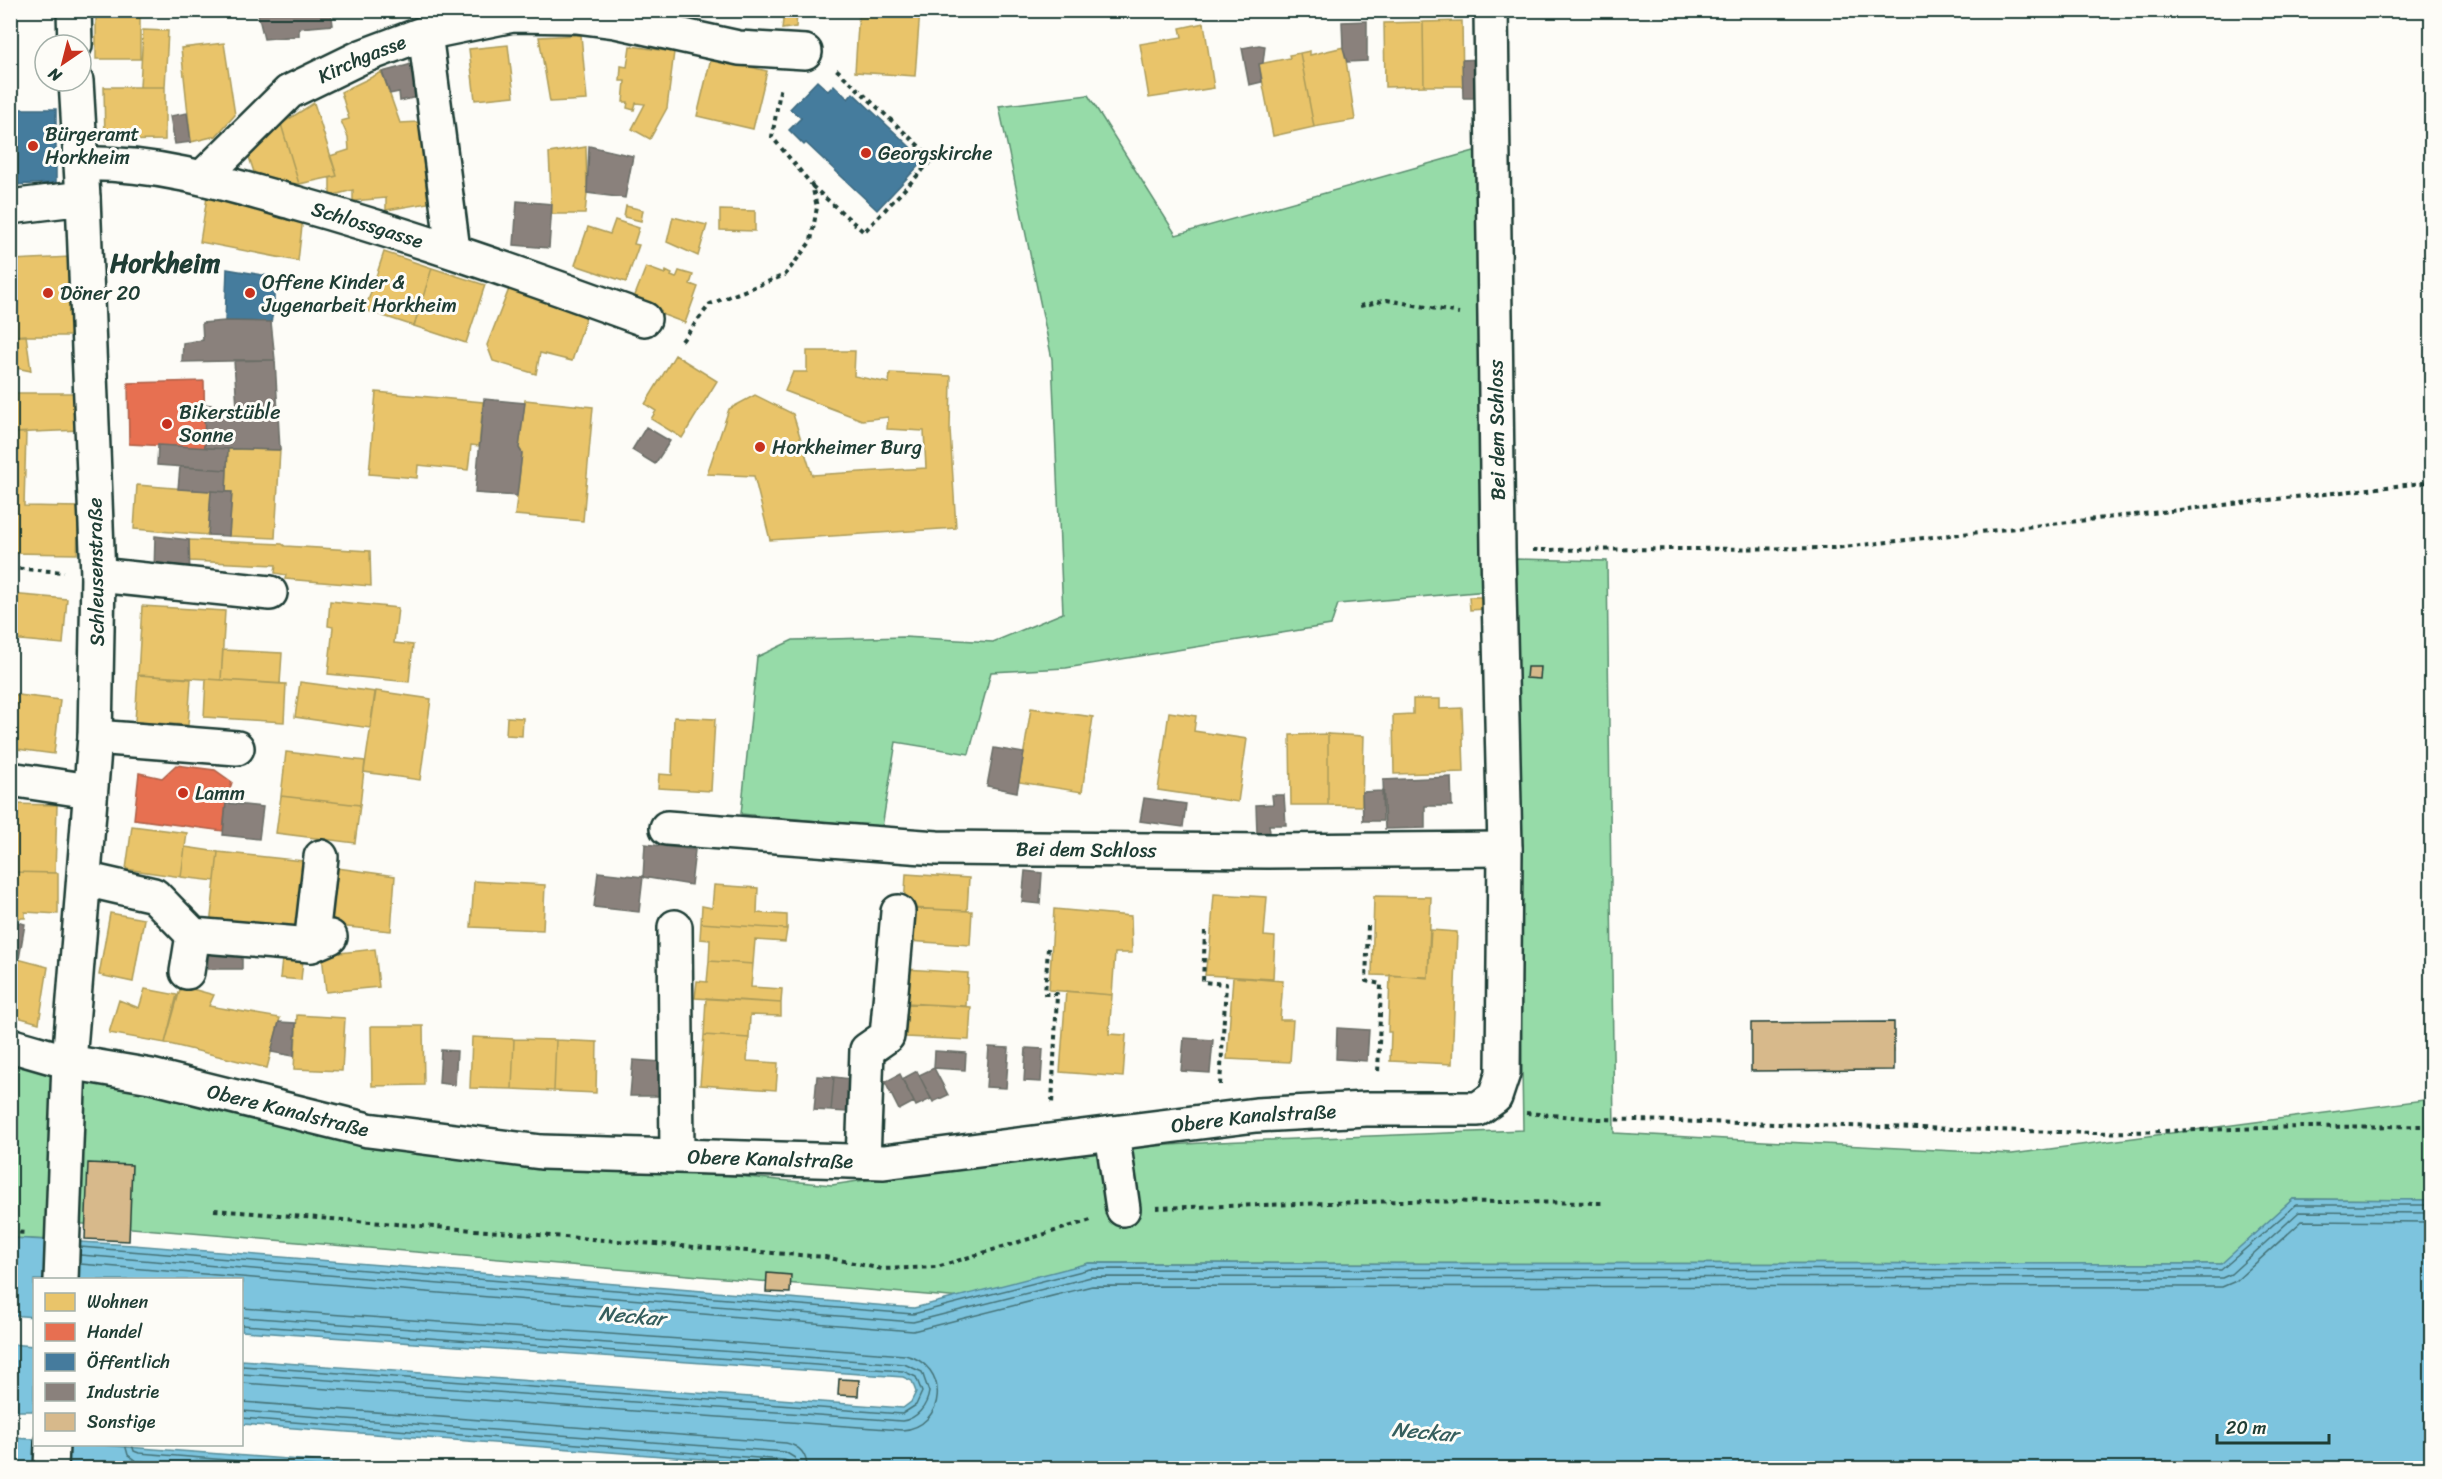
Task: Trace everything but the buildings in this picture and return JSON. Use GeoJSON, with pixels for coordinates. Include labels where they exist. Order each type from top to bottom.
{"type":"FeatureCollection","features":[{"type":"Feature","properties":{"kind":"street"},"geometry":{"type":"LineString","coordinates":[[74,10],[75,33]]}},
{"type":"Feature","properties":{"kind":"street","name":"Bei dem Schloss"},"geometry":{"type":"LineString","coordinates":[[1478,1109],[1495,1097],[1503,1073],[1505,849],[1491,10]]}},
{"type":"Feature","properties":{"kind":"street","name":"Kirchgasse"},"geometry":{"type":"LineString","coordinates":[[202,177],[290,92],[361,57],[426,33],[513,15],[576,16],[615,21],[815,62]]}},
{"type":"Feature","properties":{"kind":"street"},"geometry":{"type":"LineString","coordinates":[[426,33],[453,250]]}},
{"type":"Feature","properties":{"kind":"street","name":"Schleusenstraße"},"geometry":{"type":"LineString","coordinates":[[61,1278],[69,1062],[95,737],[98,576],[83,198],[76,93]]}},
{"type":"Feature","properties":{"kind":"street","name":"Schlossgasse"},"geometry":{"type":"LineString","coordinates":[[81,164],[113,163],[202,177],[453,250],[644,319]]}},
{"type":"Feature","properties":{"kind":"street"},"geometry":{"type":"LineString","coordinates":[[10,207],[83,198]]}},
{"type":"Feature","properties":{"kind":"street"},"geometry":{"type":"LineString","coordinates":[[98,576],[270,593]]}},
{"type":"Feature","properties":{"kind":"street"},"geometry":{"type":"LineString","coordinates":[[95,737],[237,747]]}},
{"type":"Feature","properties":{"kind":"street"},"geometry":{"type":"LineString","coordinates":[[10,779],[90,791]]}},
{"type":"Feature","properties":{"kind":"street","name":"Bei dem Schloss"},"geometry":{"type":"LineString","coordinates":[[667,828],[937,848],[1268,851],[1505,849]]}},
{"type":"Feature","properties":{"kind":"street"},"geometry":{"type":"LineString","coordinates":[[84,879],[154,895],[193,935],[321,941],[321,857]]}},
{"type":"Feature","properties":{"kind":"street"},"geometry":{"type":"LineString","coordinates":[[863,1161],[867,1050],[887,1035],[897,912]]}},
{"type":"Feature","properties":{"kind":"street"},"geometry":{"type":"LineString","coordinates":[[675,927],[677,1155]]}},
{"type":"Feature","properties":{"kind":"street"},"geometry":{"type":"LineString","coordinates":[[187,972],[193,935]]}},
{"type":"Feature","properties":{"kind":"street","name":"Obere Kanalstraße"},"geometry":{"type":"LineString","coordinates":[[10,1045],[69,1062],[151,1076],[368,1130],[541,1152],[884,1162],[1256,1115],[1376,1109],[1478,1109]]}},
{"type":"Feature","properties":{"kind":"street"},"geometry":{"type":"LineString","coordinates":[[1112,1133],[1123,1209]]}},
{"type":"Feature","properties":{"kind":"street"},"geometry":{"type":"LineString","coordinates":[[51,1468],[52,1446]]}},
{"type":"Feature","properties":{"kind":"path"},"geometry":{"type":"LineString","coordinates":[[783,79],[779,90],[772,137],[812,185],[864,232],[933,159],[836,69],[815,62]]}},
{"type":"Feature","properties":{"kind":"path"},"geometry":{"type":"LineString","coordinates":[[682,341],[710,304],[785,275],[811,241],[816,207],[812,185]]}},
{"type":"Feature","properties":{"kind":"path"},"geometry":{"type":"LineString","coordinates":[[1360,306],[1387,300],[1495,320]]}},
{"type":"Feature","properties":{"kind":"path"},"geometry":{"type":"LineString","coordinates":[[1549,551],[1834,548],[2432,482]]}},
{"type":"Feature","properties":{"kind":"path"},"geometry":{"type":"LineString","coordinates":[[10,568],[98,576]]}},
{"type":"Feature","properties":{"kind":"path"},"geometry":{"type":"LineString","coordinates":[[1368,926],[1366,981],[1382,984],[1376,1109]]}},
{"type":"Feature","properties":{"kind":"path"},"geometry":{"type":"LineString","coordinates":[[1205,931],[1203,982],[1226,984],[1218,1119]]}},
{"type":"Feature","properties":{"kind":"path"},"geometry":{"type":"LineString","coordinates":[[1048,948],[1045,994],[1057,994],[1050,1141]]}},
{"type":"Feature","properties":{"kind":"path"},"geometry":{"type":"LineString","coordinates":[[1478,1109],[1599,1119],[2096,1133],[2432,1126]]}},
{"type":"Feature","properties":{"kind":"path"},"geometry":{"type":"LineString","coordinates":[[214,1210],[825,1257],[882,1269],[937,1267],[1123,1209],[1401,1201],[1604,1203]]}},
{"type":"Feature","properties":{"kind":"green space"},"geometry":{"type":"Polygon","coordinates":[[[1088,95],[1176,235],[1481,149],[1488,591],[1338,604],[1331,625],[1066,668],[991,672],[969,754],[896,742],[882,827],[741,814],[757,657],[793,640],[904,637],[993,642],[1063,613],[1052,359],[999,106],[1088,95]]]}},
{"type":"Feature","properties":{"kind":"green space"},"geometry":{"type":"Polygon","coordinates":[[[1514,559],[1607,561],[1614,1133],[2012,1154],[2431,1099],[2431,1200],[2293,1199],[2222,1264],[1089,1263],[962,1298],[72,1223],[72,1241],[11,1238],[11,1054],[671,1170],[832,1185],[1042,1153],[1218,1142],[1523,1130],[1514,559]]]}},
{"type":"Feature","properties":{"kind":"water","name":"Neckar"},"geometry":{"type":"Polygon","coordinates":[[[2293,1199],[2431,1200],[2431,1468],[822,1468],[243,1424],[243,1360],[903,1408],[911,1402],[916,1392],[912,1381],[903,1377],[243,1331],[243,1278],[33,1278],[33,1317],[11,1315],[11,1238],[133,1245],[914,1308],[1089,1263],[2221,1264],[2293,1199]]]}},
{"type":"Feature","properties":{"kind":"water"},"geometry":{"type":"Polygon","coordinates":[[[10,1344],[33,1346],[33,1411],[11,1411],[10,1344]]]}},
{"type":"Feature","properties":{"kind":"water"},"geometry":{"type":"Polygon","coordinates":[[[10,1438],[33,1439],[33,1446],[114,1446],[408,1468],[11,1468],[10,1438]]]}},
{"type":"Feature","properties":{"kind":"place","name":"Bürgeramt Horkheim"},"geometry":{"type":"Point","coordinates":[33,146]}},
{"type":"Feature","properties":{"kind":"place","name":"Georgskirche"},"geometry":{"type":"Point","coordinates":[866,153]}},
{"type":"Feature","properties":{"kind":"place","name":"Döner 20"},"geometry":{"type":"Point","coordinates":[48,293]}},
{"type":"Feature","properties":{"kind":"place","name":"Offene Kinder & Jugenarbeit Horkheim"},"geometry":{"type":"Point","coordinates":[250,293]}},
{"type":"Feature","properties":{"kind":"place","name":"Bikerstüble Sonne"},"geometry":{"type":"Point","coordinates":[167,424]}},
{"type":"Feature","properties":{"kind":"place","name":"Horkheimer Burg"},"geometry":{"type":"Point","coordinates":[760,447]}},
{"type":"Feature","properties":{"kind":"place","name":"Lamm"},"geometry":{"type":"Point","coordinates":[183,793]}},
{"type":"Feature","properties":{"kind":"district","name":"Horkheim"},"geometry":{"type":"Point","coordinates":[165,263]}}]}
